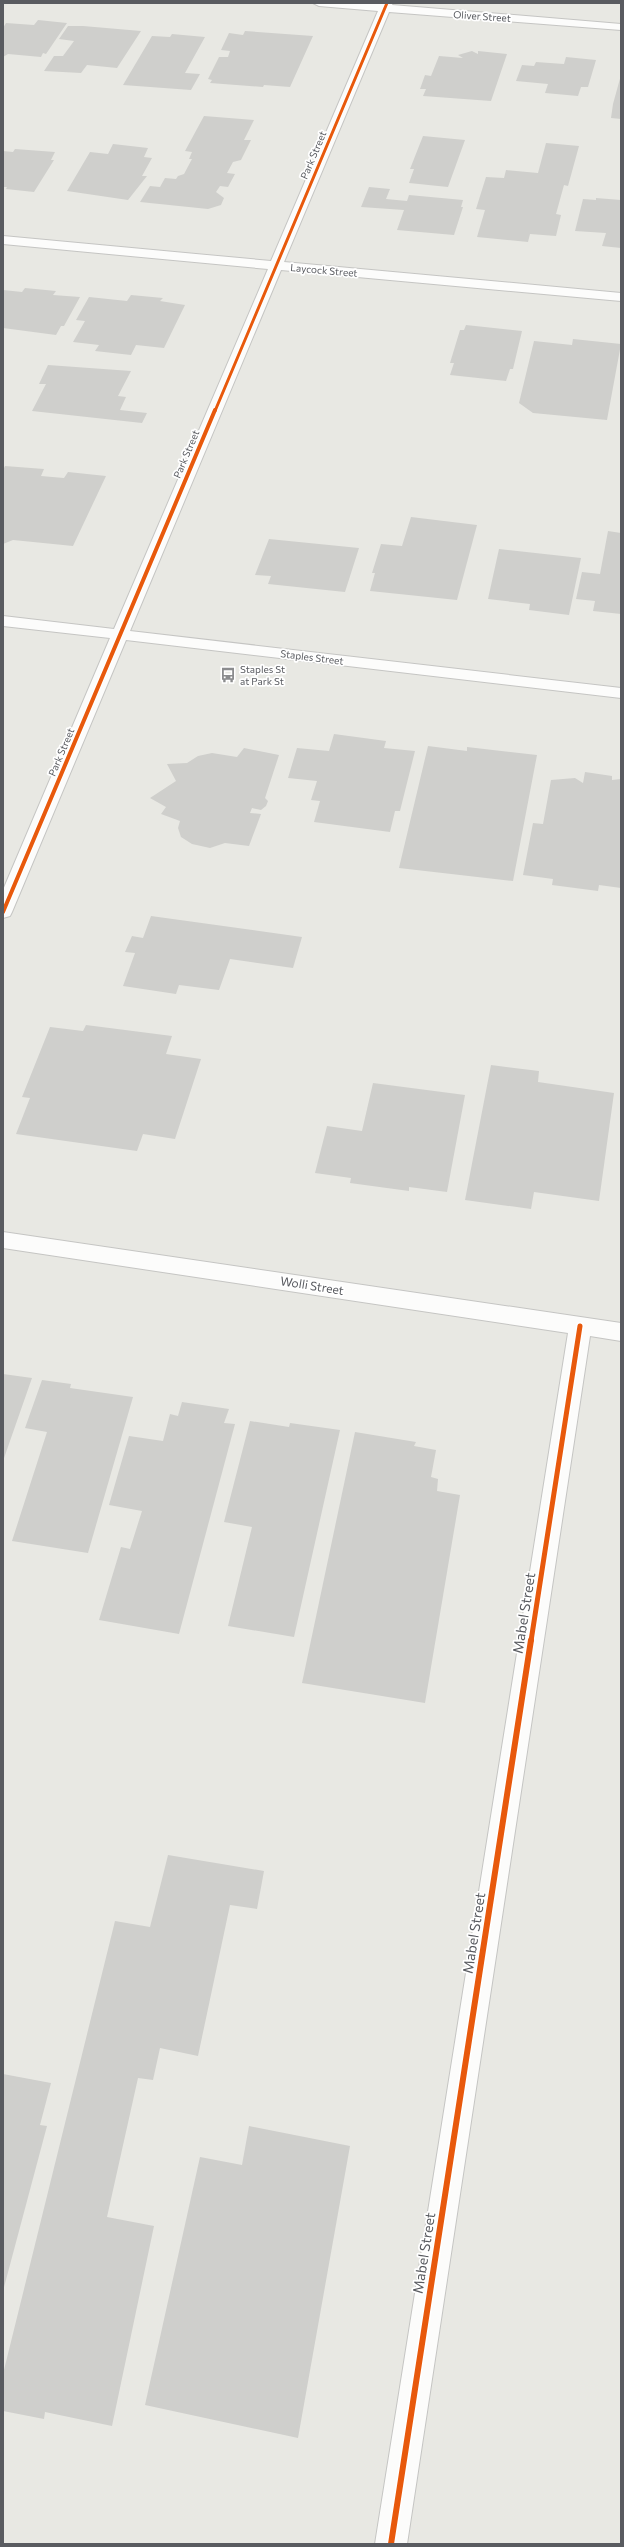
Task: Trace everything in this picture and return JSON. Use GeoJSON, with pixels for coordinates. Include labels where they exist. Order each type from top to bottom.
{"type":"FeatureCollection","features":[{"type":"Feature","properties":{"kind":"street","name":"Oliver Street"},"geometry":{"type":"LineString","coordinates":[[319,3],[386,6],[621,26]]}},
{"type":"Feature","properties":{"kind":"street","name":"Park Street"},"geometry":{"type":"LineString","coordinates":[[3,912],[386,6]]}},
{"type":"Feature","properties":{"kind":"street","name":"Laycock Street"},"geometry":{"type":"LineString","coordinates":[[3,240],[621,297]]}},
{"type":"Feature","properties":{"kind":"street","name":"Staples Street"},"geometry":{"type":"LineString","coordinates":[[3,621],[621,693]]}},
{"type":"Feature","properties":{"kind":"street","name":"Wolli Street"},"geometry":{"type":"LineString","coordinates":[[3,1240],[621,1332]]}},
{"type":"Feature","properties":{"kind":"street","name":"Mabel Street"},"geometry":{"type":"LineString","coordinates":[[391,2544],[580,1326]]}},
{"type":"Feature","properties":{"kind":"building"},"geometry":{"type":"Polygon","coordinates":[[[38,20],[67,23],[46,54],[43,53],[41,57],[8,54],[3,57],[3,28],[6,23],[34,25],[38,20]]]}},
{"type":"Feature","properties":{"kind":"building"},"geometry":{"type":"Polygon","coordinates":[[[68,26],[141,31],[117,68],[87,65],[81,73],[44,71],[54,56],[63,56],[74,41],[59,39],[68,26]]]}},
{"type":"Feature","properties":{"kind":"building"},"geometry":{"type":"Polygon","coordinates":[[[245,31],[313,36],[290,87],[264,85],[263,87],[210,83],[212,80],[208,79],[219,57],[228,57],[230,51],[221,50],[229,33],[243,35],[245,31]]]}},
{"type":"Feature","properties":{"kind":"building"},"geometry":{"type":"Polygon","coordinates":[[[172,34],[205,37],[185,73],[200,74],[191,90],[123,85],[152,36],[170,37],[172,34]]]}},
{"type":"Feature","properties":{"kind":"building"},"geometry":{"type":"Polygon","coordinates":[[[472,51],[478,54],[478,51],[507,54],[491,101],[423,96],[426,89],[420,89],[425,75],[431,76],[439,56],[463,58],[458,55],[472,51]]]}},
{"type":"Feature","properties":{"kind":"building"},"geometry":{"type":"Polygon","coordinates":[[[566,57],[596,60],[588,87],[581,87],[578,96],[545,93],[548,84],[516,81],[522,65],[534,66],[536,62],[564,64],[566,57]]]}},
{"type":"Feature","properties":{"kind":"building"},"geometry":{"type":"Polygon","coordinates":[[[621,75],[621,119],[611,118],[613,104],[621,75]]]}},
{"type":"Feature","properties":{"kind":"building"},"geometry":{"type":"Polygon","coordinates":[[[204,116],[254,120],[244,140],[251,140],[241,160],[233,162],[227,173],[235,174],[228,187],[220,186],[216,192],[224,198],[221,205],[208,209],[140,202],[150,186],[160,187],[165,178],[176,179],[178,176],[184,174],[192,159],[189,159],[192,152],[185,151],[204,116]]]}},
{"type":"Feature","properties":{"kind":"building"},"geometry":{"type":"Polygon","coordinates":[[[423,136],[465,140],[448,187],[409,183],[414,169],[410,169],[423,136]]]}},
{"type":"Feature","properties":{"kind":"building"},"geometry":{"type":"Polygon","coordinates":[[[546,143],[579,146],[568,186],[564,185],[556,214],[561,215],[556,236],[530,234],[528,242],[477,237],[485,210],[476,209],[486,177],[504,178],[506,170],[538,173],[546,143]]]}},
{"type":"Feature","properties":{"kind":"building"},"geometry":{"type":"Polygon","coordinates":[[[113,144],[148,148],[144,157],[152,158],[142,176],[147,176],[128,200],[67,191],[90,152],[108,154],[113,144]]]}},
{"type":"Feature","properties":{"kind":"building"},"geometry":{"type":"Polygon","coordinates":[[[15,149],[55,152],[51,160],[54,160],[34,192],[6,189],[7,187],[3,187],[3,151],[13,152],[15,149]]]}},
{"type":"Feature","properties":{"kind":"building"},"geometry":{"type":"Polygon","coordinates":[[[369,187],[390,189],[386,199],[407,201],[409,195],[463,200],[461,207],[463,207],[454,235],[397,230],[404,210],[361,207],[369,187]]]}},
{"type":"Feature","properties":{"kind":"building"},"geometry":{"type":"Polygon","coordinates":[[[596,198],[621,200],[621,248],[602,246],[606,233],[575,231],[583,199],[596,200],[596,198]]]}},
{"type":"Feature","properties":{"kind":"building"},"geometry":{"type":"Polygon","coordinates":[[[25,288],[56,291],[53,295],[80,297],[64,326],[61,326],[56,335],[3,328],[3,290],[22,292],[25,288]]]}},
{"type":"Feature","properties":{"kind":"building"},"geometry":{"type":"Polygon","coordinates":[[[131,295],[163,298],[160,301],[185,305],[164,348],[136,345],[131,355],[95,351],[99,345],[73,342],[85,321],[76,320],[89,297],[127,301],[131,295]]]}},
{"type":"Feature","properties":{"kind":"building"},"geometry":{"type":"Polygon","coordinates":[[[466,325],[522,331],[513,369],[510,369],[506,381],[450,375],[454,363],[450,363],[460,330],[464,330],[466,325]]]}},
{"type":"Feature","properties":{"kind":"building"},"geometry":{"type":"Polygon","coordinates":[[[573,339],[621,344],[607,420],[533,413],[519,403],[534,341],[572,345],[573,339]]]}},
{"type":"Feature","properties":{"kind":"building"},"geometry":{"type":"Polygon","coordinates":[[[48,365],[131,371],[118,396],[126,397],[120,410],[147,413],[142,423],[32,411],[46,384],[39,384],[48,365]]]}},
{"type":"Feature","properties":{"kind":"building"},"geometry":{"type":"Polygon","coordinates":[[[5,466],[44,469],[41,476],[64,478],[68,472],[106,476],[73,546],[13,540],[3,544],[3,470],[5,466]]]}},
{"type":"Feature","properties":{"kind":"building"},"geometry":{"type":"Polygon","coordinates":[[[411,517],[477,525],[457,600],[370,591],[375,573],[372,573],[381,544],[402,546],[411,517]]]}},
{"type":"Feature","properties":{"kind":"building"},"geometry":{"type":"Polygon","coordinates":[[[608,531],[621,533],[621,614],[593,611],[595,601],[576,599],[582,572],[600,574],[608,531]]]}},
{"type":"Feature","properties":{"kind":"building"},"geometry":{"type":"Polygon","coordinates":[[[269,539],[359,548],[345,592],[268,584],[271,576],[255,575],[269,539]]]}},
{"type":"Feature","properties":{"kind":"building"},"geometry":{"type":"Polygon","coordinates":[[[499,549],[581,558],[569,615],[529,610],[530,604],[488,599],[499,549]]]}},
{"type":"Feature","properties":{"kind":"building"},"geometry":{"type":"Polygon","coordinates":[[[334,734],[386,741],[384,748],[415,751],[400,811],[395,811],[390,832],[314,822],[320,801],[311,800],[317,781],[288,778],[297,748],[329,751],[334,734]]]}},
{"type":"Feature","properties":{"kind":"building"},"geometry":{"type":"Polygon","coordinates":[[[428,746],[467,751],[467,747],[537,755],[513,881],[399,868],[428,746]]]}},
{"type":"Feature","properties":{"kind":"building"},"geometry":{"type":"Polygon","coordinates":[[[244,748],[279,755],[265,798],[268,801],[266,806],[261,810],[252,808],[250,813],[261,814],[249,846],[225,843],[210,848],[192,844],[181,837],[178,828],[180,821],[161,814],[166,807],[150,798],[176,781],[167,764],[187,763],[198,756],[212,753],[237,757],[244,748]]]}},
{"type":"Feature","properties":{"kind":"building"},"geometry":{"type":"Polygon","coordinates":[[[585,772],[612,776],[612,780],[621,779],[621,888],[599,885],[598,891],[552,885],[553,879],[523,875],[533,823],[543,824],[551,780],[575,778],[583,783],[585,772]]]}},
{"type":"Feature","properties":{"kind":"building"},"geometry":{"type":"Polygon","coordinates":[[[151,916],[302,937],[293,968],[230,959],[219,990],[179,985],[176,994],[123,986],[135,953],[125,952],[132,936],[143,938],[151,916]]]}},
{"type":"Feature","properties":{"kind":"building"},"geometry":{"type":"Polygon","coordinates":[[[86,1025],[172,1036],[166,1054],[201,1059],[175,1139],[143,1134],[137,1151],[16,1134],[30,1098],[22,1097],[50,1027],[83,1031],[86,1025]]]}},
{"type":"Feature","properties":{"kind":"building"},"geometry":{"type":"Polygon","coordinates":[[[491,1065],[539,1071],[538,1082],[614,1093],[599,1201],[534,1192],[531,1209],[465,1200],[491,1065]]]}},
{"type":"Feature","properties":{"kind":"building"},"geometry":{"type":"Polygon","coordinates":[[[373,1083],[465,1095],[447,1192],[409,1187],[409,1191],[350,1183],[351,1178],[315,1173],[327,1126],[362,1131],[373,1083]]]}},
{"type":"Feature","properties":{"kind":"building"},"geometry":{"type":"Polygon","coordinates":[[[3,1374],[32,1378],[3,1461],[3,1374]]]}},
{"type":"Feature","properties":{"kind":"building"},"geometry":{"type":"Polygon","coordinates":[[[42,1380],[71,1384],[70,1388],[133,1397],[88,1553],[12,1541],[47,1432],[25,1428],[42,1380]]]}},
{"type":"Feature","properties":{"kind":"building"},"geometry":{"type":"Polygon","coordinates":[[[182,1402],[229,1409],[224,1423],[235,1424],[179,1634],[99,1620],[121,1547],[130,1549],[142,1511],[109,1505],[129,1436],[163,1441],[170,1414],[178,1416],[182,1402]]]}},
{"type":"Feature","properties":{"kind":"building"},"geometry":{"type":"Polygon","coordinates":[[[250,1421],[289,1427],[290,1423],[340,1430],[294,1637],[228,1626],[252,1527],[224,1522],[250,1421]]]}},
{"type":"Feature","properties":{"kind":"building"},"geometry":{"type":"Polygon","coordinates":[[[355,1432],[416,1442],[414,1446],[436,1450],[431,1477],[438,1479],[437,1491],[460,1495],[425,1703],[302,1683],[355,1432]]]}},
{"type":"Feature","properties":{"kind":"building"},"geometry":{"type":"Polygon","coordinates":[[[168,1855],[264,1871],[257,1909],[230,1905],[198,2056],[160,2048],[153,2080],[138,2078],[107,2217],[154,2226],[112,2426],[45,2412],[44,2419],[3,2411],[3,2374],[115,1921],[150,1927],[168,1855]]]}},
{"type":"Feature","properties":{"kind":"building"},"geometry":{"type":"Polygon","coordinates":[[[3,2074],[51,2083],[40,2125],[47,2126],[3,2291],[3,2074]]]}},
{"type":"Feature","properties":{"kind":"building"},"geometry":{"type":"Polygon","coordinates":[[[249,2126],[350,2146],[298,2438],[145,2405],[200,2157],[242,2165],[249,2126]]]}},
{"type":"Feature","properties":{"kind":"cycle path"},"geometry":{"type":"LineString","coordinates":[[3,912],[387,3]]}},
{"type":"Feature","properties":{"kind":"cycle path"},"geometry":{"type":"LineString","coordinates":[[391,2544],[580,1326]]}},
{"type":"Feature","properties":{"kind":"place","name":"Staples St at Park St"},"geometry":{"type":"Point","coordinates":[228,675]}}]}
